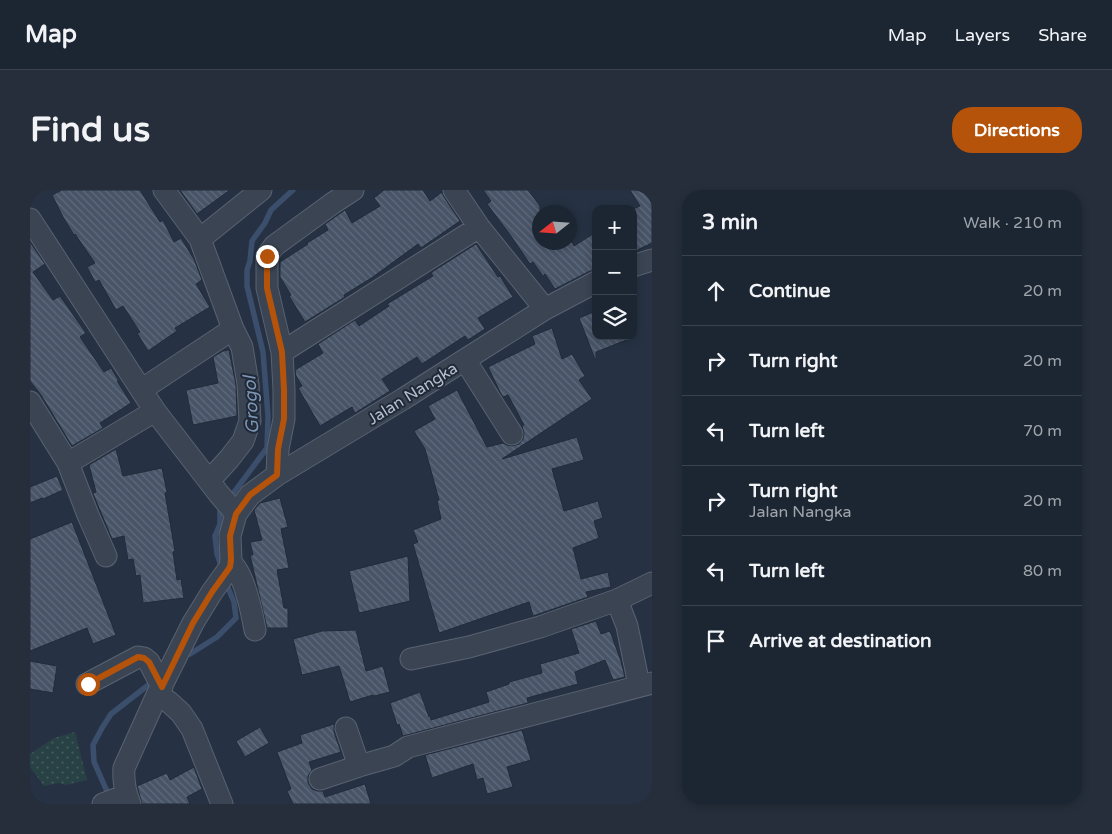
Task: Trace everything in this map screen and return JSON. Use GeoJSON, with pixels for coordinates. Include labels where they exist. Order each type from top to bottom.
{"type":"FeatureCollection","features":[{"type":"Feature","properties":{"kind":"street"},"geometry":{"type":"LineString","coordinates":[[120,800],[124,768],[160,691],[193,623],[230,565],[230,536],[224,499],[229,459],[243,441],[250,421],[248,384],[242,348],[232,329],[200,239],[164,190]]}},
{"type":"Feature","properties":{"kind":"street"},"geometry":{"type":"LineString","coordinates":[[200,239],[261,190]]}},
{"type":"Feature","properties":{"kind":"street"},"geometry":{"type":"LineString","coordinates":[[277,475],[278,449],[284,419],[284,390],[282,352],[267,288],[267,256],[274,246],[353,190]]}},
{"type":"Feature","properties":{"kind":"street"},"geometry":{"type":"LineString","coordinates":[[454,190],[479,227],[545,309]]}},
{"type":"Feature","properties":{"kind":"street"},"geometry":{"type":"LineString","coordinates":[[30,219],[155,411],[224,499]]}},
{"type":"Feature","properties":{"kind":"street"},"geometry":{"type":"LineString","coordinates":[[282,352],[479,227]]}},
{"type":"Feature","properties":{"kind":"street"},"geometry":{"type":"LineString","coordinates":[[637,265],[652,260]]}},
{"type":"Feature","properties":{"kind":"street","name":"Jalan Nangka"},"geometry":{"type":"LineString","coordinates":[[224,499],[250,495],[277,475],[404,400],[545,309],[592,284]]}},
{"type":"Feature","properties":{"kind":"street"},"geometry":{"type":"LineString","coordinates":[[141,390],[232,329]]}},
{"type":"Feature","properties":{"kind":"street"},"geometry":{"type":"LineString","coordinates":[[466,360],[512,434]]}},
{"type":"Feature","properties":{"kind":"street"},"geometry":{"type":"LineString","coordinates":[[30,402],[68,463],[106,556]]}},
{"type":"Feature","properties":{"kind":"street"},"geometry":{"type":"LineString","coordinates":[[68,463],[155,411]]}},
{"type":"Feature","properties":{"kind":"street"},"geometry":{"type":"LineString","coordinates":[[230,565],[235,566],[242,580],[252,610],[255,630]]}},
{"type":"Feature","properties":{"kind":"street"},"geometry":{"type":"LineString","coordinates":[[411,659],[469,647],[540,627],[617,600],[652,583]]}},
{"type":"Feature","properties":{"kind":"street"},"geometry":{"type":"LineString","coordinates":[[617,600],[630,637],[638,684],[643,685]]}},
{"type":"Feature","properties":{"kind":"street"},"geometry":{"type":"LineString","coordinates":[[88,684],[138,657],[144,658],[149,662],[160,691],[181,713],[192,729],[222,804]]}},
{"type":"Feature","properties":{"kind":"street"},"geometry":{"type":"LineString","coordinates":[[320,779],[394,756],[408,747],[643,685]]}},
{"type":"Feature","properties":{"kind":"street"},"geometry":{"type":"LineString","coordinates":[[346,728],[358,766]]}},
{"type":"Feature","properties":{"kind":"green space"},"geometry":{"type":"Polygon","coordinates":[[[75,732],[87,780],[66,785],[59,783],[44,786],[30,767],[30,754],[54,738],[75,732]]]}},
{"type":"Feature","properties":{"kind":"building"},"geometry":{"type":"Polygon","coordinates":[[[62,190],[140,190],[160,222],[163,220],[174,242],[181,238],[194,259],[202,280],[196,284],[210,307],[175,328],[177,331],[148,351],[137,333],[140,332],[123,306],[116,310],[99,280],[95,282],[87,267],[95,263],[74,235],[52,195],[62,190]]]}},
{"type":"Feature","properties":{"kind":"building"},"geometry":{"type":"Polygon","coordinates":[[[180,190],[230,190],[197,214],[180,190]]]}},
{"type":"Feature","properties":{"kind":"building"},"geometry":{"type":"Polygon","coordinates":[[[384,190],[423,190],[430,201],[442,192],[460,221],[421,248],[418,244],[373,277],[344,295],[345,297],[305,322],[280,277],[280,262],[328,230],[325,224],[345,210],[352,223],[380,206],[374,198],[384,190]]]}},
{"type":"Feature","properties":{"kind":"building"},"geometry":{"type":"Polygon","coordinates":[[[483,190],[528,190],[539,205],[532,205],[532,250],[577,250],[577,244],[592,235],[592,271],[555,289],[545,274],[543,276],[533,262],[530,264],[487,204],[491,201],[483,190]]]}},
{"type":"Feature","properties":{"kind":"building"},"geometry":{"type":"Polygon","coordinates":[[[630,190],[652,190],[652,243],[637,250],[637,207],[640,206],[630,190]]]}},
{"type":"Feature","properties":{"kind":"building"},"geometry":{"type":"Polygon","coordinates":[[[30,242],[45,264],[33,272],[53,300],[60,296],[86,333],[80,337],[104,372],[111,368],[131,403],[100,423],[103,428],[72,446],[41,395],[30,381],[30,242]]]}},
{"type":"Feature","properties":{"kind":"building"},"geometry":{"type":"Polygon","coordinates":[[[476,244],[513,297],[478,318],[485,329],[468,340],[465,336],[422,364],[417,357],[382,379],[390,391],[355,413],[352,407],[320,426],[298,388],[302,386],[295,370],[323,353],[318,344],[355,320],[359,326],[389,306],[387,304],[433,276],[431,273],[435,270],[476,244]]]}},
{"type":"Feature","properties":{"kind":"building"},"geometry":{"type":"Polygon","coordinates":[[[592,313],[592,340],[626,340],[596,352],[595,359],[579,318],[592,313]]]}},
{"type":"Feature","properties":{"kind":"building"},"geometry":{"type":"Polygon","coordinates":[[[552,328],[562,359],[572,354],[585,376],[579,380],[592,399],[502,459],[577,437],[584,460],[552,469],[564,511],[598,501],[603,518],[594,521],[599,538],[573,548],[581,579],[608,572],[611,587],[586,592],[588,597],[533,616],[529,602],[439,633],[413,544],[418,542],[413,530],[441,519],[437,501],[439,500],[425,449],[414,431],[435,419],[428,406],[457,390],[487,447],[503,443],[512,446],[519,444],[523,439],[522,426],[524,425],[508,395],[503,397],[501,394],[488,367],[535,344],[532,336],[552,328]]]}},
{"type":"Feature","properties":{"kind":"building"},"geometry":{"type":"Polygon","coordinates":[[[229,350],[236,385],[237,416],[193,425],[186,390],[218,383],[213,357],[229,350]]]}},
{"type":"Feature","properties":{"kind":"building"},"geometry":{"type":"Polygon","coordinates":[[[116,449],[123,476],[162,468],[175,551],[173,552],[177,580],[181,579],[184,598],[143,603],[140,575],[136,576],[133,559],[128,560],[124,536],[112,539],[93,493],[96,492],[89,465],[116,449]]]}},
{"type":"Feature","properties":{"kind":"building"},"geometry":{"type":"Polygon","coordinates":[[[57,476],[63,490],[30,503],[30,487],[57,476]]]}},
{"type":"Feature","properties":{"kind":"building"},"geometry":{"type":"Polygon","coordinates":[[[280,498],[288,527],[281,529],[289,568],[277,570],[284,608],[288,608],[288,628],[267,628],[250,555],[253,555],[250,542],[262,540],[254,510],[260,503],[280,498]]]}},
{"type":"Feature","properties":{"kind":"building"},"geometry":{"type":"Polygon","coordinates":[[[72,522],[116,635],[93,644],[87,628],[30,651],[30,539],[72,522]]]}},
{"type":"Feature","properties":{"kind":"building"},"geometry":{"type":"Polygon","coordinates":[[[408,556],[410,601],[359,613],[349,571],[408,556]]]}},
{"type":"Feature","properties":{"kind":"building"},"geometry":{"type":"Polygon","coordinates":[[[596,621],[601,634],[610,631],[625,677],[613,680],[605,660],[575,672],[578,684],[527,698],[528,703],[403,736],[399,724],[397,725],[390,703],[420,692],[431,720],[489,702],[486,692],[509,684],[509,682],[542,673],[540,664],[579,653],[571,629],[596,621]]]}},
{"type":"Feature","properties":{"kind":"building"},"geometry":{"type":"Polygon","coordinates":[[[356,630],[366,671],[383,666],[390,692],[350,702],[339,666],[302,675],[293,639],[322,631],[356,630]]]}},
{"type":"Feature","properties":{"kind":"building"},"geometry":{"type":"Polygon","coordinates":[[[30,661],[57,666],[53,693],[30,689],[30,661]]]}},
{"type":"Feature","properties":{"kind":"building"},"geometry":{"type":"Polygon","coordinates":[[[334,724],[334,732],[341,752],[309,762],[312,770],[308,776],[308,783],[312,789],[323,791],[325,797],[365,784],[371,804],[293,804],[287,791],[291,789],[277,752],[302,743],[300,735],[334,724]]]}},
{"type":"Feature","properties":{"kind":"building"},"geometry":{"type":"Polygon","coordinates":[[[260,727],[269,743],[245,757],[236,741],[260,727]]]}},
{"type":"Feature","properties":{"kind":"building"},"geometry":{"type":"Polygon","coordinates":[[[522,730],[531,760],[507,767],[513,787],[487,794],[483,778],[477,780],[473,764],[432,778],[425,755],[522,730]]]}},
{"type":"Feature","properties":{"kind":"building"},"geometry":{"type":"Polygon","coordinates":[[[194,767],[202,789],[187,797],[190,804],[142,804],[137,786],[167,773],[170,780],[194,767]]]}},
{"type":"Feature","properties":{"kind":"waterway","name":"Grogol"},"geometry":{"type":"LineString","coordinates":[[229,499],[267,448],[268,416],[263,352],[247,286],[247,270],[252,241],[265,223],[271,210],[293,190]]}},
{"type":"Feature","properties":{"kind":"waterway","name":"Grogol"},"geometry":{"type":"LineString","coordinates":[[222,569],[217,554],[215,536],[220,524],[220,511],[223,506]]}},
{"type":"Feature","properties":{"kind":"waterway","name":"Grogol"},"geometry":{"type":"LineString","coordinates":[[190,654],[217,637],[236,618],[234,602],[226,583]]}},
{"type":"Feature","properties":{"kind":"waterway","name":"Grogol"},"geometry":{"type":"LineString","coordinates":[[110,798],[94,762],[93,745],[111,714],[147,686]]}},
{"type":"Feature","properties":{"kind":"route"},"geometry":{"type":"LineString","coordinates":[[88,684],[138,657],[144,658],[149,662],[162,687],[193,623],[230,567],[230,536],[236,514],[250,495],[277,475],[278,449],[284,419],[284,390],[282,352],[267,288],[267,256]]}}]}
